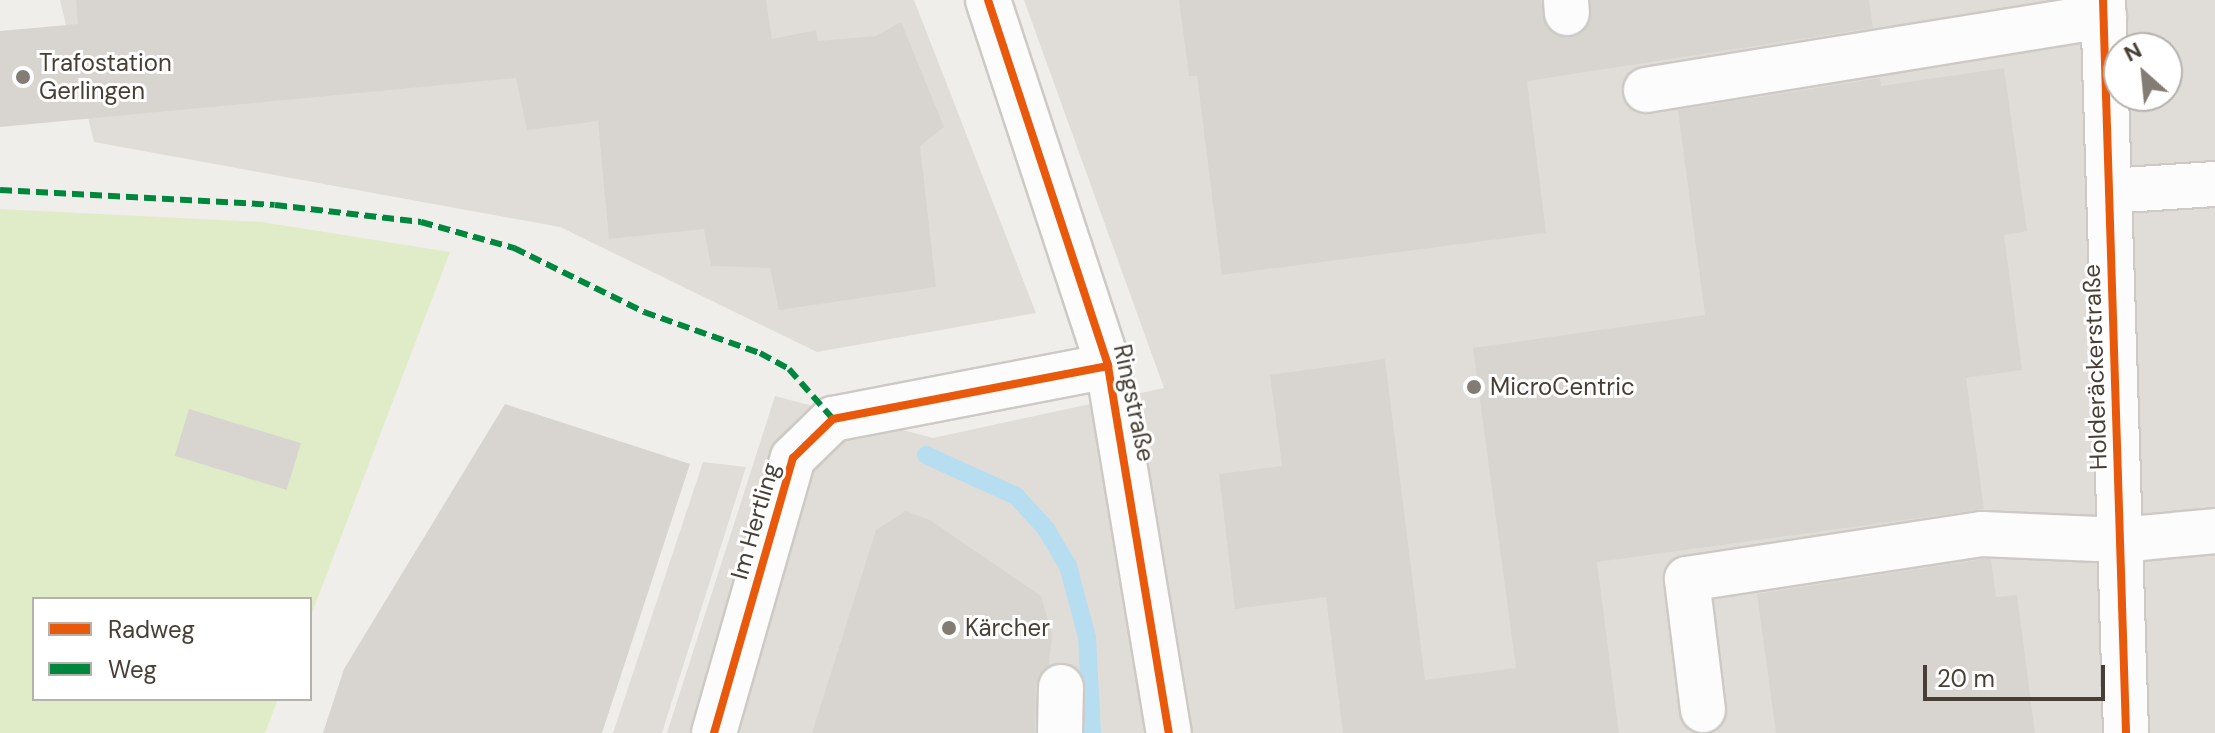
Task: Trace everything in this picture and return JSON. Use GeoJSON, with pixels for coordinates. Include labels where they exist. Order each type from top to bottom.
{"type":"FeatureCollection","features":[{"type":"Feature","properties":{"kind":"street","name":"Ringstraße"},"geometry":{"type":"LineString","coordinates":[[988,0],[1108,366],[1169,733]]}},
{"type":"Feature","properties":{"kind":"street"},"geometry":{"type":"LineString","coordinates":[[1646,90],[2104,8]]}},
{"type":"Feature","properties":{"kind":"street","name":"Holderäckerstraße"},"geometry":{"type":"LineString","coordinates":[[2104,8],[2126,733]]}},
{"type":"Feature","properties":{"kind":"street"},"geometry":{"type":"LineString","coordinates":[[2109,191],[2215,184]]}},
{"type":"Feature","properties":{"kind":"street","name":"Im Hertling"},"geometry":{"type":"LineString","coordinates":[[714,733],[793,458],[833,419],[1108,366]]}},
{"type":"Feature","properties":{"kind":"street"},"geometry":{"type":"LineString","coordinates":[[1703,710],[1687,579],[1982,534],[2120,540],[2215,531]]}},
{"type":"Feature","properties":{"kind":"street"},"geometry":{"type":"LineString","coordinates":[[1060,733],[1061,687]]}},
{"type":"Feature","properties":{"kind":"shaded area"},"geometry":{"type":"Polygon","coordinates":[[[60,0],[914,0],[1036,313],[817,352],[560,227],[94,142],[60,0]]]}},
{"type":"Feature","properties":{"kind":"shaded area"},"geometry":{"type":"Polygon","coordinates":[[[1024,0],[2215,0],[2215,733],[667,733],[775,396],[933,438],[1164,388],[1024,0]]]}},
{"type":"Feature","properties":{"kind":"shaded area"},"geometry":{"type":"Polygon","coordinates":[[[2142,0],[2208,0],[2208,48],[2183,48],[2183,32],[2142,32],[2142,0]]]}},
{"type":"Feature","properties":{"kind":"shaded area"},"geometry":{"type":"Polygon","coordinates":[[[703,462],[746,467],[662,733],[613,733],[703,462]]]}},
{"type":"Feature","properties":{"kind":"green space"},"geometry":{"type":"Polygon","coordinates":[[[0,209],[262,222],[450,252],[312,613],[312,597],[32,597],[32,701],[277,701],[265,733],[0,733],[0,209]]]}},
{"type":"Feature","properties":{"kind":"building"},"geometry":{"type":"Polygon","coordinates":[[[76,0],[766,0],[772,39],[816,30],[818,41],[876,36],[901,22],[944,127],[920,146],[936,287],[779,310],[770,268],[711,266],[704,229],[609,239],[598,121],[527,130],[516,78],[0,127],[0,31],[78,24],[76,0]]]}},
{"type":"Feature","properties":{"kind":"building"},"geometry":{"type":"Polygon","coordinates":[[[1179,0],[1541,0],[1547,28],[1568,38],[1589,24],[1591,0],[1869,0],[1873,28],[1527,81],[1546,233],[1222,275],[1197,76],[1189,76],[1179,0]]]}},
{"type":"Feature","properties":{"kind":"building"},"geometry":{"type":"Polygon","coordinates":[[[2004,68],[2027,231],[2004,235],[2022,370],[1966,378],[1984,509],[1597,562],[1619,733],[1343,733],[1326,597],[1235,609],[1219,474],[1282,466],[1270,375],[1385,359],[1425,680],[1516,668],[1473,348],[1705,315],[1678,110],[1880,78],[1881,86],[2004,68]]]}},
{"type":"Feature","properties":{"kind":"building"},"geometry":{"type":"Polygon","coordinates":[[[505,404],[690,464],[602,733],[323,733],[344,669],[505,404]]]}},
{"type":"Feature","properties":{"kind":"building"},"geometry":{"type":"Polygon","coordinates":[[[189,409],[301,443],[287,490],[175,456],[189,409]]]}},
{"type":"Feature","properties":{"kind":"building","name":"Kärcher"},"geometry":{"type":"Polygon","coordinates":[[[906,511],[930,520],[1041,596],[1052,634],[1049,665],[1036,686],[1035,733],[812,733],[876,530],[906,511]]]}},
{"type":"Feature","properties":{"kind":"building"},"geometry":{"type":"Polygon","coordinates":[[[1991,559],[1996,597],[2017,595],[2035,733],[1776,733],[1757,594],[1991,559]]]}},
{"type":"Feature","properties":{"kind":"waterway"},"geometry":{"type":"LineString","coordinates":[[926,455],[1016,496],[1046,529],[1068,566],[1087,637],[1092,733]]}},
{"type":"Feature","properties":{"kind":"marked path"},"geometry":{"type":"LineString","coordinates":[[0,190],[275,205],[421,222],[514,248],[644,312],[760,353],[789,369],[833,419]]}},
{"type":"Feature","properties":{"kind":"cycle path"},"geometry":{"type":"LineString","coordinates":[[988,0],[1108,366],[1169,733]]}},
{"type":"Feature","properties":{"kind":"cycle path"},"geometry":{"type":"LineString","coordinates":[[2103,0],[2126,733]]}},
{"type":"Feature","properties":{"kind":"cycle path"},"geometry":{"type":"LineString","coordinates":[[714,733],[793,458],[833,419],[1108,366]]}},
{"type":"Feature","properties":{"kind":"place","name":"Trafostation Gerlingen"},"geometry":{"type":"Point","coordinates":[23,77]}},
{"type":"Feature","properties":{"kind":"place","name":"MicroCentric"},"geometry":{"type":"Point","coordinates":[1474,387]}},
{"type":"Feature","properties":{"kind":"place","name":"Kärcher"},"geometry":{"type":"Point","coordinates":[949,628]}}]}
